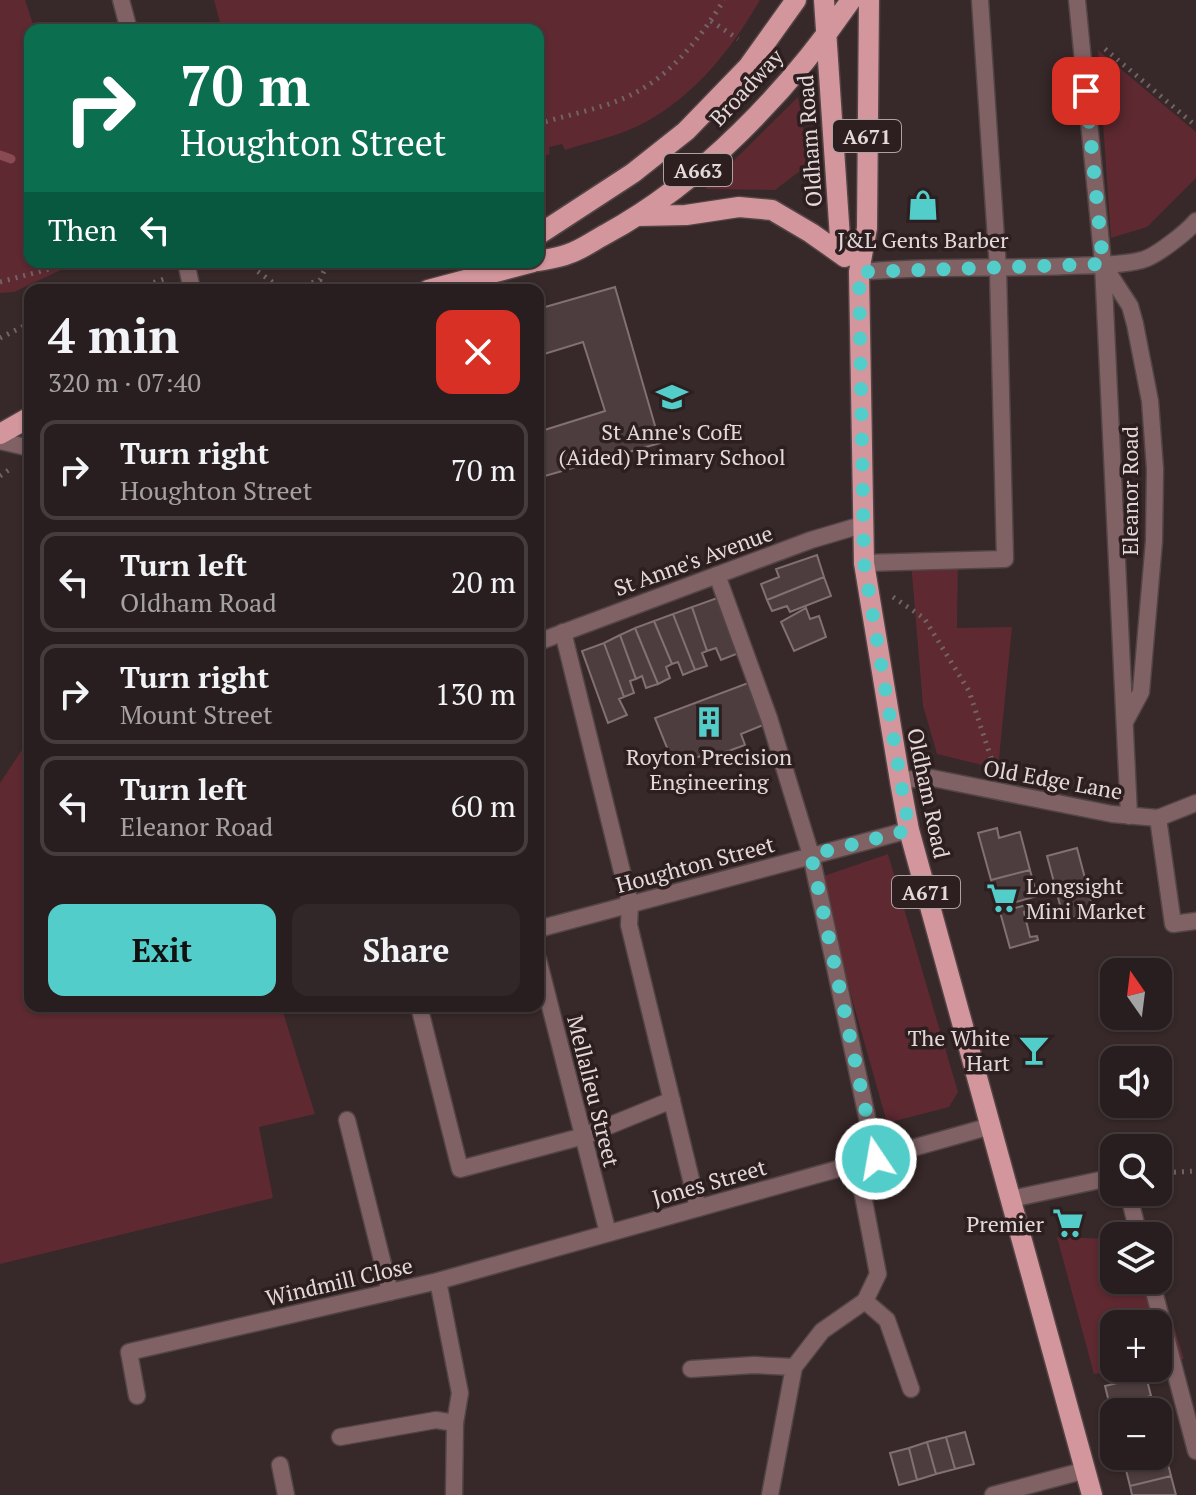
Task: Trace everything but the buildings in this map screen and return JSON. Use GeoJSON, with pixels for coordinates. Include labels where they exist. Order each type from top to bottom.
{"type":"FeatureCollection","features":[{"type":"Feature","properties":{"kind":"main road","name":"Broadway"},"geometry":{"type":"LineString","coordinates":[[544,231],[633,173],[686,131],[748,67],[796,0]]}},
{"type":"Feature","properties":{"kind":"main road","name":"Oldham Road"},"geometry":{"type":"LineString","coordinates":[[824,0],[841,253]]}},
{"type":"Feature","properties":{"kind":"main road","name":"Broadway"},"geometry":{"type":"LineString","coordinates":[[544,260],[569,254],[638,216],[702,168],[758,112],[827,35],[851,0]]}},
{"type":"Feature","properties":{"kind":"main road","name":"Oldham Road"},"geometry":{"type":"LineString","coordinates":[[869,0],[867,228],[859,272],[866,572],[909,830],[1092,1495]]}},
{"type":"Feature","properties":{"kind":"main road"},"geometry":{"type":"LineString","coordinates":[[638,216],[686,215],[739,207],[772,210],[841,253],[859,272]]}},
{"type":"Feature","properties":{"kind":"main road","name":"Broadway"},"geometry":{"type":"LineString","coordinates":[[447,284],[498,268]]}},
{"type":"Feature","properties":{"kind":"main road"},"geometry":{"type":"LineString","coordinates":[[0,434],[24,420]]}},
{"type":"Feature","properties":{"kind":"street"},"geometry":{"type":"LineString","coordinates":[[121,0],[127,24]]}},
{"type":"Feature","properties":{"kind":"street"},"geometry":{"type":"LineString","coordinates":[[866,572],[1005,559],[998,269],[980,0]]}},
{"type":"Feature","properties":{"kind":"street","name":"Eleanor Road"},"geometry":{"type":"LineString","coordinates":[[1077,0],[1103,264],[1129,816]]}},
{"type":"Feature","properties":{"kind":"street"},"geometry":{"type":"LineString","coordinates":[[859,272],[886,269],[998,269],[1144,260],[1196,221]]}},
{"type":"Feature","properties":{"kind":"street","name":"Eleanor Road"},"geometry":{"type":"LineString","coordinates":[[1103,264],[1130,306],[1135,324],[1150,401],[1155,469],[1154,541],[1141,692],[1125,722]]}},
{"type":"Feature","properties":{"kind":"street"},"geometry":{"type":"LineString","coordinates":[[0,441],[24,447]]}},
{"type":"Feature","properties":{"kind":"street","name":"St Anne's Avenue"},"geometry":{"type":"LineString","coordinates":[[544,640],[811,540],[865,524]]}},
{"type":"Feature","properties":{"kind":"street"},"geometry":{"type":"LineString","coordinates":[[717,575],[769,718],[811,855],[876,1159]]}},
{"type":"Feature","properties":{"kind":"street"},"geometry":{"type":"LineString","coordinates":[[563,632],[630,904],[629,925],[698,1208]]}},
{"type":"Feature","properties":{"kind":"street","name":"Old Edge Lane"},"geometry":{"type":"LineString","coordinates":[[900,780],[932,778],[1129,816],[1158,818],[1196,803]]}},
{"type":"Feature","properties":{"kind":"street"},"geometry":{"type":"LineString","coordinates":[[1158,818],[1173,924],[1196,921]]}},
{"type":"Feature","properties":{"kind":"street","name":"Houghton Street"},"geometry":{"type":"LineString","coordinates":[[544,927],[909,830]]}},
{"type":"Feature","properties":{"kind":"street","name":"Mellalieu Street"},"geometry":{"type":"LineString","coordinates":[[544,982],[608,1233]]}},
{"type":"Feature","properties":{"kind":"street"},"geometry":{"type":"LineString","coordinates":[[421,1012],[460,1169],[584,1136],[672,1100]]}},
{"type":"Feature","properties":{"kind":"street"},"geometry":{"type":"LineString","coordinates":[[347,1120],[390,1292]]}},
{"type":"Feature","properties":{"kind":"street","name":"Jones Street"},"geometry":{"type":"LineString","coordinates":[[438,1281],[991,1126]]}},
{"type":"Feature","properties":{"kind":"street"},"geometry":{"type":"LineString","coordinates":[[770,1495],[794,1367],[822,1331],[865,1301],[878,1274],[857,1164]]}},
{"type":"Feature","properties":{"kind":"street"},"geometry":{"type":"LineString","coordinates":[[1011,1199],[1100,1180]]}},
{"type":"Feature","properties":{"kind":"street","name":"Windmill Close"},"geometry":{"type":"LineString","coordinates":[[137,1396],[129,1352],[438,1281],[460,1393],[455,1423],[454,1495]]}},
{"type":"Feature","properties":{"kind":"street"},"geometry":{"type":"LineString","coordinates":[[1155,1294],[1196,1451]]}},
{"type":"Feature","properties":{"kind":"street"},"geometry":{"type":"LineString","coordinates":[[865,1301],[887,1320],[911,1389]]}},
{"type":"Feature","properties":{"kind":"street"},"geometry":{"type":"LineString","coordinates":[[691,1369],[754,1365],[794,1367]]}},
{"type":"Feature","properties":{"kind":"street"},"geometry":{"type":"LineString","coordinates":[[340,1437],[436,1420],[455,1423]]}},
{"type":"Feature","properties":{"kind":"street"},"geometry":{"type":"LineString","coordinates":[[280,1465],[286,1495]]}},
{"type":"Feature","properties":{"kind":"street"},"geometry":{"type":"LineString","coordinates":[[993,1495],[1086,1470]]}},
{"type":"Feature","properties":{"kind":"path"},"geometry":{"type":"LineString","coordinates":[[544,122],[621,99],[648,85],[693,46],[724,0]]}},
{"type":"Feature","properties":{"kind":"path"},"geometry":{"type":"LineString","coordinates":[[711,21],[738,39]]}},
{"type":"Feature","properties":{"kind":"path"},"geometry":{"type":"LineString","coordinates":[[1079,27],[1196,126]]}},
{"type":"Feature","properties":{"kind":"path"},"geometry":{"type":"LineString","coordinates":[[0,282],[53,268]]}},
{"type":"Feature","properties":{"kind":"path"},"geometry":{"type":"LineString","coordinates":[[253,268],[275,284]]}},
{"type":"Feature","properties":{"kind":"path"},"geometry":{"type":"LineString","coordinates":[[310,284],[320,280],[325,268]]}},
{"type":"Feature","properties":{"kind":"path"},"geometry":{"type":"LineString","coordinates":[[0,338],[24,326]]}},
{"type":"Feature","properties":{"kind":"path"},"geometry":{"type":"LineString","coordinates":[[866,572],[924,618],[969,691],[1002,793]]}},
{"type":"Feature","properties":{"kind":"path"},"geometry":{"type":"LineString","coordinates":[[1172,1172],[1196,1171]]}},
{"type":"Feature","properties":{"kind":"shaded area"},"geometry":{"type":"Polygon","coordinates":[[[0,0],[25,0],[33,24],[24,24],[24,268],[65,268],[31,284],[24,284],[24,287],[14,292],[0,293],[0,0]]]}},
{"type":"Feature","properties":{"kind":"shaded area"},"geometry":{"type":"Polygon","coordinates":[[[214,0],[760,0],[737,37],[710,71],[661,113],[633,128],[565,150],[562,144],[549,147],[550,154],[544,156],[544,24],[220,24],[214,0]]]}},
{"type":"Feature","properties":{"kind":"shaded area"},"geometry":{"type":"Polygon","coordinates":[[[1098,50],[1196,132],[1196,178],[1147,227],[1111,238],[1098,50]]]}},
{"type":"Feature","properties":{"kind":"shaded area"},"geometry":{"type":"Polygon","coordinates":[[[798,97],[809,164],[775,190],[705,189],[798,97]]]}},
{"type":"Feature","properties":{"kind":"shaded area"},"geometry":{"type":"Polygon","coordinates":[[[958,556],[957,628],[1012,627],[998,769],[937,754],[923,706],[911,562],[958,556]]]}},
{"type":"Feature","properties":{"kind":"shaded area"},"geometry":{"type":"Polygon","coordinates":[[[24,747],[24,1012],[283,1012],[315,1114],[259,1127],[273,1198],[0,1264],[0,783],[24,747]]]}},
{"type":"Feature","properties":{"kind":"shaded area"},"geometry":{"type":"Polygon","coordinates":[[[888,854],[958,1092],[949,1107],[887,1123],[818,878],[888,854]]]}},
{"type":"Feature","properties":{"kind":"shaded area"},"geometry":{"type":"Polygon","coordinates":[[[1057,1237],[1100,1239],[1100,1294],[1164,1294],[1169,1310],[1100,1310],[1100,1373],[1094,1374],[1057,1237]]]}},
{"type":"Feature","properties":{"kind":"shaded area"},"geometry":{"type":"Polygon","coordinates":[[[1172,1320],[1184,1359],[1172,1361],[1172,1320]]]}},
{"type":"Feature","properties":{"kind":"waterway"},"geometry":{"type":"LineString","coordinates":[[0,155],[11,159]]}},
{"type":"Feature","properties":{"kind":"place","name":"J&L Gents Barber"},"geometry":{"type":"Point","coordinates":[923,205]}},
{"type":"Feature","properties":{"kind":"place","name":"St Anne's CofE (Aided) Primary School"},"geometry":{"type":"Point","coordinates":[672,397]}},
{"type":"Feature","properties":{"kind":"place","name":"Royton Precision Engineering"},"geometry":{"type":"Point","coordinates":[709,722]}},
{"type":"Feature","properties":{"kind":"place","name":"Longsight Mini Market"},"geometry":{"type":"Point","coordinates":[1002,898]}},
{"type":"Feature","properties":{"kind":"place","name":"The White Hart"},"geometry":{"type":"Point","coordinates":[1034,1050]}},
{"type":"Feature","properties":{"kind":"place","name":"Premier"},"geometry":{"type":"Point","coordinates":[1068,1223]}},
{"type":"Feature","properties":{"kind":"route"},"geometry":{"type":"LineString","coordinates":[[876,1159],[811,855],[909,830],[864,563],[859,272],[1103,264],[1086,91]]}}]}
